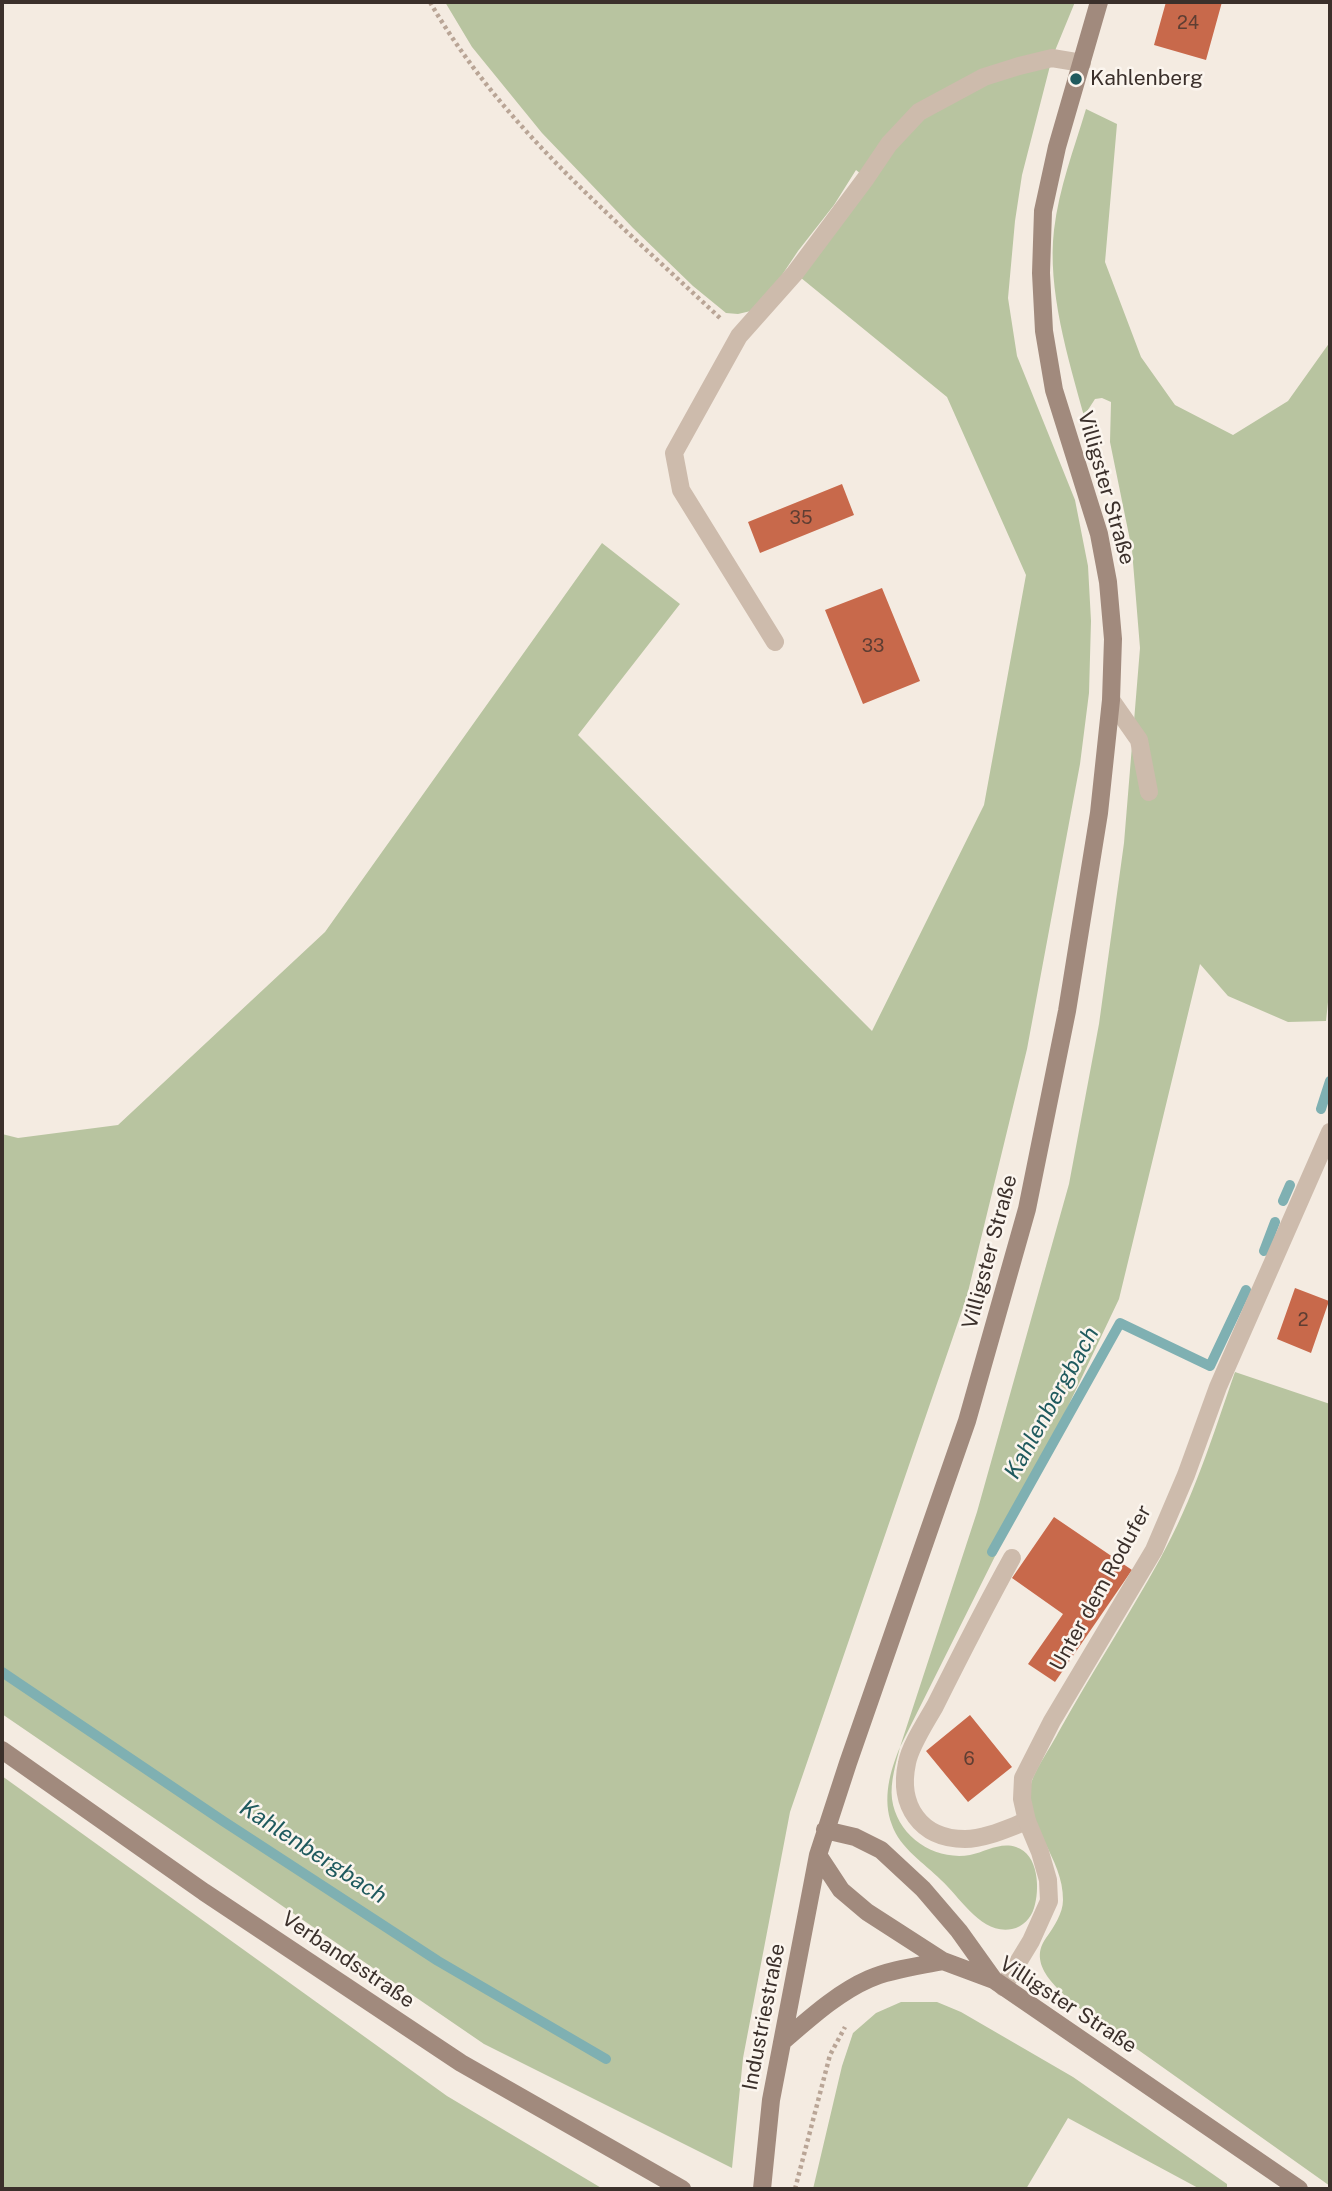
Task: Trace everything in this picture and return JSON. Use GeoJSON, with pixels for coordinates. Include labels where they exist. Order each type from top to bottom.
{"type":"FeatureCollection","features":[{"type":"Feature","properties":{"kind":"main road","name":"Villigster Straße"},"geometry":{"type":"LineString","coordinates":[[1099,2],[1056,146],[1043,211],[1041,273],[1044,331],[1054,390],[1099,534],[1108,582],[1113,639],[1111,700],[1099,813],[1067,1011],[1027,1209],[967,1421],[818,1855],[841,1890],[867,1912],[943,1961],[999,1984],[1299,2189]]}},
{"type":"Feature","properties":{"kind":"main road","name":"Verbandsstraße"},"geometry":{"type":"LineString","coordinates":[[2,1750],[204,1892],[461,2063],[681,2189]]}},
{"type":"Feature","properties":{"kind":"main road"},"geometry":{"type":"LineString","coordinates":[[825,1830],[855,1838],[881,1850],[923,1889],[960,1931],[999,1984]]}},
{"type":"Feature","properties":{"kind":"main road","name":"Industriestraße"},"geometry":{"type":"LineString","coordinates":[[762,2189],[771,2100],[818,1855]]}},
{"type":"Feature","properties":{"kind":"main road"},"geometry":{"type":"LineString","coordinates":[[782,2042],[824,2007],[870,1979],[943,1961]]}},
{"type":"Feature","properties":{"kind":"street"},"geometry":{"type":"LineString","coordinates":[[775,642],[681,490],[674,453],[739,336],[795,273],[889,144],[919,112],[984,77],[1019,66],[1052,58],[1082,63]]}},
{"type":"Feature","properties":{"kind":"street"},"geometry":{"type":"LineString","coordinates":[[1111,700],[1139,740],[1149,792]]}},
{"type":"Feature","properties":{"kind":"street","name":"Unter dem Rodufer"},"geometry":{"type":"LineString","coordinates":[[999,1984],[1031,1941],[1049,1901],[1048,1880],[1022,1800],[1023,1778],[1052,1721],[1154,1550],[1186,1475],[1217,1387],[1330,1132]]}},
{"type":"Feature","properties":{"kind":"street"},"geometry":{"type":"LineString","coordinates":[[1012,1558],[907,1760],[904,1786],[911,1812],[928,1829],[946,1837],[968,1839],[1027,1821]]}},
{"type":"Feature","properties":{"kind":"path"},"geometry":{"type":"LineString","coordinates":[[430,2],[452,40],[542,150],[739,336]]}},
{"type":"Feature","properties":{"kind":"path"},"geometry":{"type":"LineString","coordinates":[[795,2189],[830,2056],[847,2022]]}},
{"type":"Feature","properties":{"kind":"green space"},"geometry":{"type":"Polygon","coordinates":[[[445,2],[1075,2],[1052,58],[1022,175],[1008,298],[1017,356],[1075,500],[1088,566],[1091,621],[1089,693],[1080,764],[1027,1049],[967,1296],[790,1812],[743,2058],[732,2168],[484,2044],[2,1714],[2,1134],[18,1138],[118,1125],[325,932],[602,543],[680,604],[578,735],[872,1031],[984,805],[1026,575],[947,397],[795,273],[866,178],[856,170],[834,205],[798,251],[766,299],[755,310],[738,314],[726,313],[693,286],[633,228],[542,133],[472,47],[445,2]]]}},
{"type":"Feature","properties":{"kind":"green space"},"geometry":{"type":"Polygon","coordinates":[[[1086,109],[1117,124],[1105,262],[1141,357],[1175,405],[1233,435],[1288,401],[1330,342],[1330,983],[1326,1021],[1288,1022],[1228,996],[1200,964],[1119,1299],[1033,1480],[900,1747],[977,1512],[1069,1184],[1099,1024],[1124,843],[1140,648],[1132,550],[1110,442],[1111,402],[1102,398],[1095,399],[1084,416],[1060,323],[1053,276],[1056,214],[1086,109]]]}},
{"type":"Feature","properties":{"kind":"green space"},"geometry":{"type":"Polygon","coordinates":[[[1235,1372],[1330,1404],[1330,2186],[1082,2010],[1049,1978],[1040,1959],[1041,1949],[1058,1920],[1063,1900],[1057,1870],[1033,1813],[1031,1784],[1039,1765],[1172,1537],[1202,1467],[1235,1372]]]}},
{"type":"Feature","properties":{"kind":"green space"},"geometry":{"type":"Polygon","coordinates":[[[900,1747],[892,1799],[895,1812],[909,1835],[931,1850],[943,1854],[970,1855],[1010,1846],[1024,1851],[1029,1857],[1036,1873],[1037,1892],[1033,1912],[1023,1924],[1012,1929],[1001,1929],[981,1921],[901,1841],[892,1825],[888,1805],[890,1775],[900,1747]]]}},
{"type":"Feature","properties":{"kind":"green space"},"geometry":{"type":"Polygon","coordinates":[[[2,1776],[447,2096],[603,2189],[2,2189],[2,1776]]]}},
{"type":"Feature","properties":{"kind":"green space"},"geometry":{"type":"Polygon","coordinates":[[[901,2002],[937,2002],[961,2012],[1073,2077],[1227,2184],[1227,2189],[1200,2189],[1068,2118],[1026,2189],[813,2189],[842,2066],[853,2033],[876,2013],[901,2002]]]}},
{"type":"Feature","properties":{"kind":"building"},"geometry":{"type":"Polygon","coordinates":[[[1166,2],[1222,2],[1206,60],[1154,45],[1166,2]]]}},
{"type":"Feature","properties":{"kind":"building"},"geometry":{"type":"Polygon","coordinates":[[[842,484],[854,515],[760,553],[748,522],[842,484]]]}},
{"type":"Feature","properties":{"kind":"building"},"geometry":{"type":"Polygon","coordinates":[[[882,588],[920,681],[863,704],[825,610],[882,588]]]}},
{"type":"Feature","properties":{"kind":"building"},"geometry":{"type":"Polygon","coordinates":[[[1295,1288],[1329,1301],[1311,1353],[1277,1339],[1295,1288]]]}},
{"type":"Feature","properties":{"kind":"building"},"geometry":{"type":"Polygon","coordinates":[[[1054,1517],[1132,1570],[1055,1682],[1028,1664],[1063,1614],[1012,1578],[1054,1517]]]}},
{"type":"Feature","properties":{"kind":"building"},"geometry":{"type":"Polygon","coordinates":[[[970,1715],[1012,1767],[968,1802],[926,1751],[970,1715]]]}},
{"type":"Feature","properties":{"kind":"waterway","name":"Kahlenbergbach"},"geometry":{"type":"LineString","coordinates":[[1321,1109],[1330,1081]]}},
{"type":"Feature","properties":{"kind":"waterway","name":"Kahlenbergbach"},"geometry":{"type":"LineString","coordinates":[[1283,1201],[1290,1185]]}},
{"type":"Feature","properties":{"kind":"waterway","name":"Kahlenbergbach"},"geometry":{"type":"LineString","coordinates":[[1264,1251],[1275,1222]]}},
{"type":"Feature","properties":{"kind":"waterway","name":"Kahlenbergbach"},"geometry":{"type":"LineString","coordinates":[[992,1552],[1120,1323],[1210,1366],[1246,1290]]}},
{"type":"Feature","properties":{"kind":"waterway","name":"Kahlenbergbach"},"geometry":{"type":"LineString","coordinates":[[2,1672],[438,1961],[606,2059]]}},
{"type":"Feature","properties":{"kind":"place","name":"Kahlenberg"},"geometry":{"type":"Point","coordinates":[1076,79]}}]}
